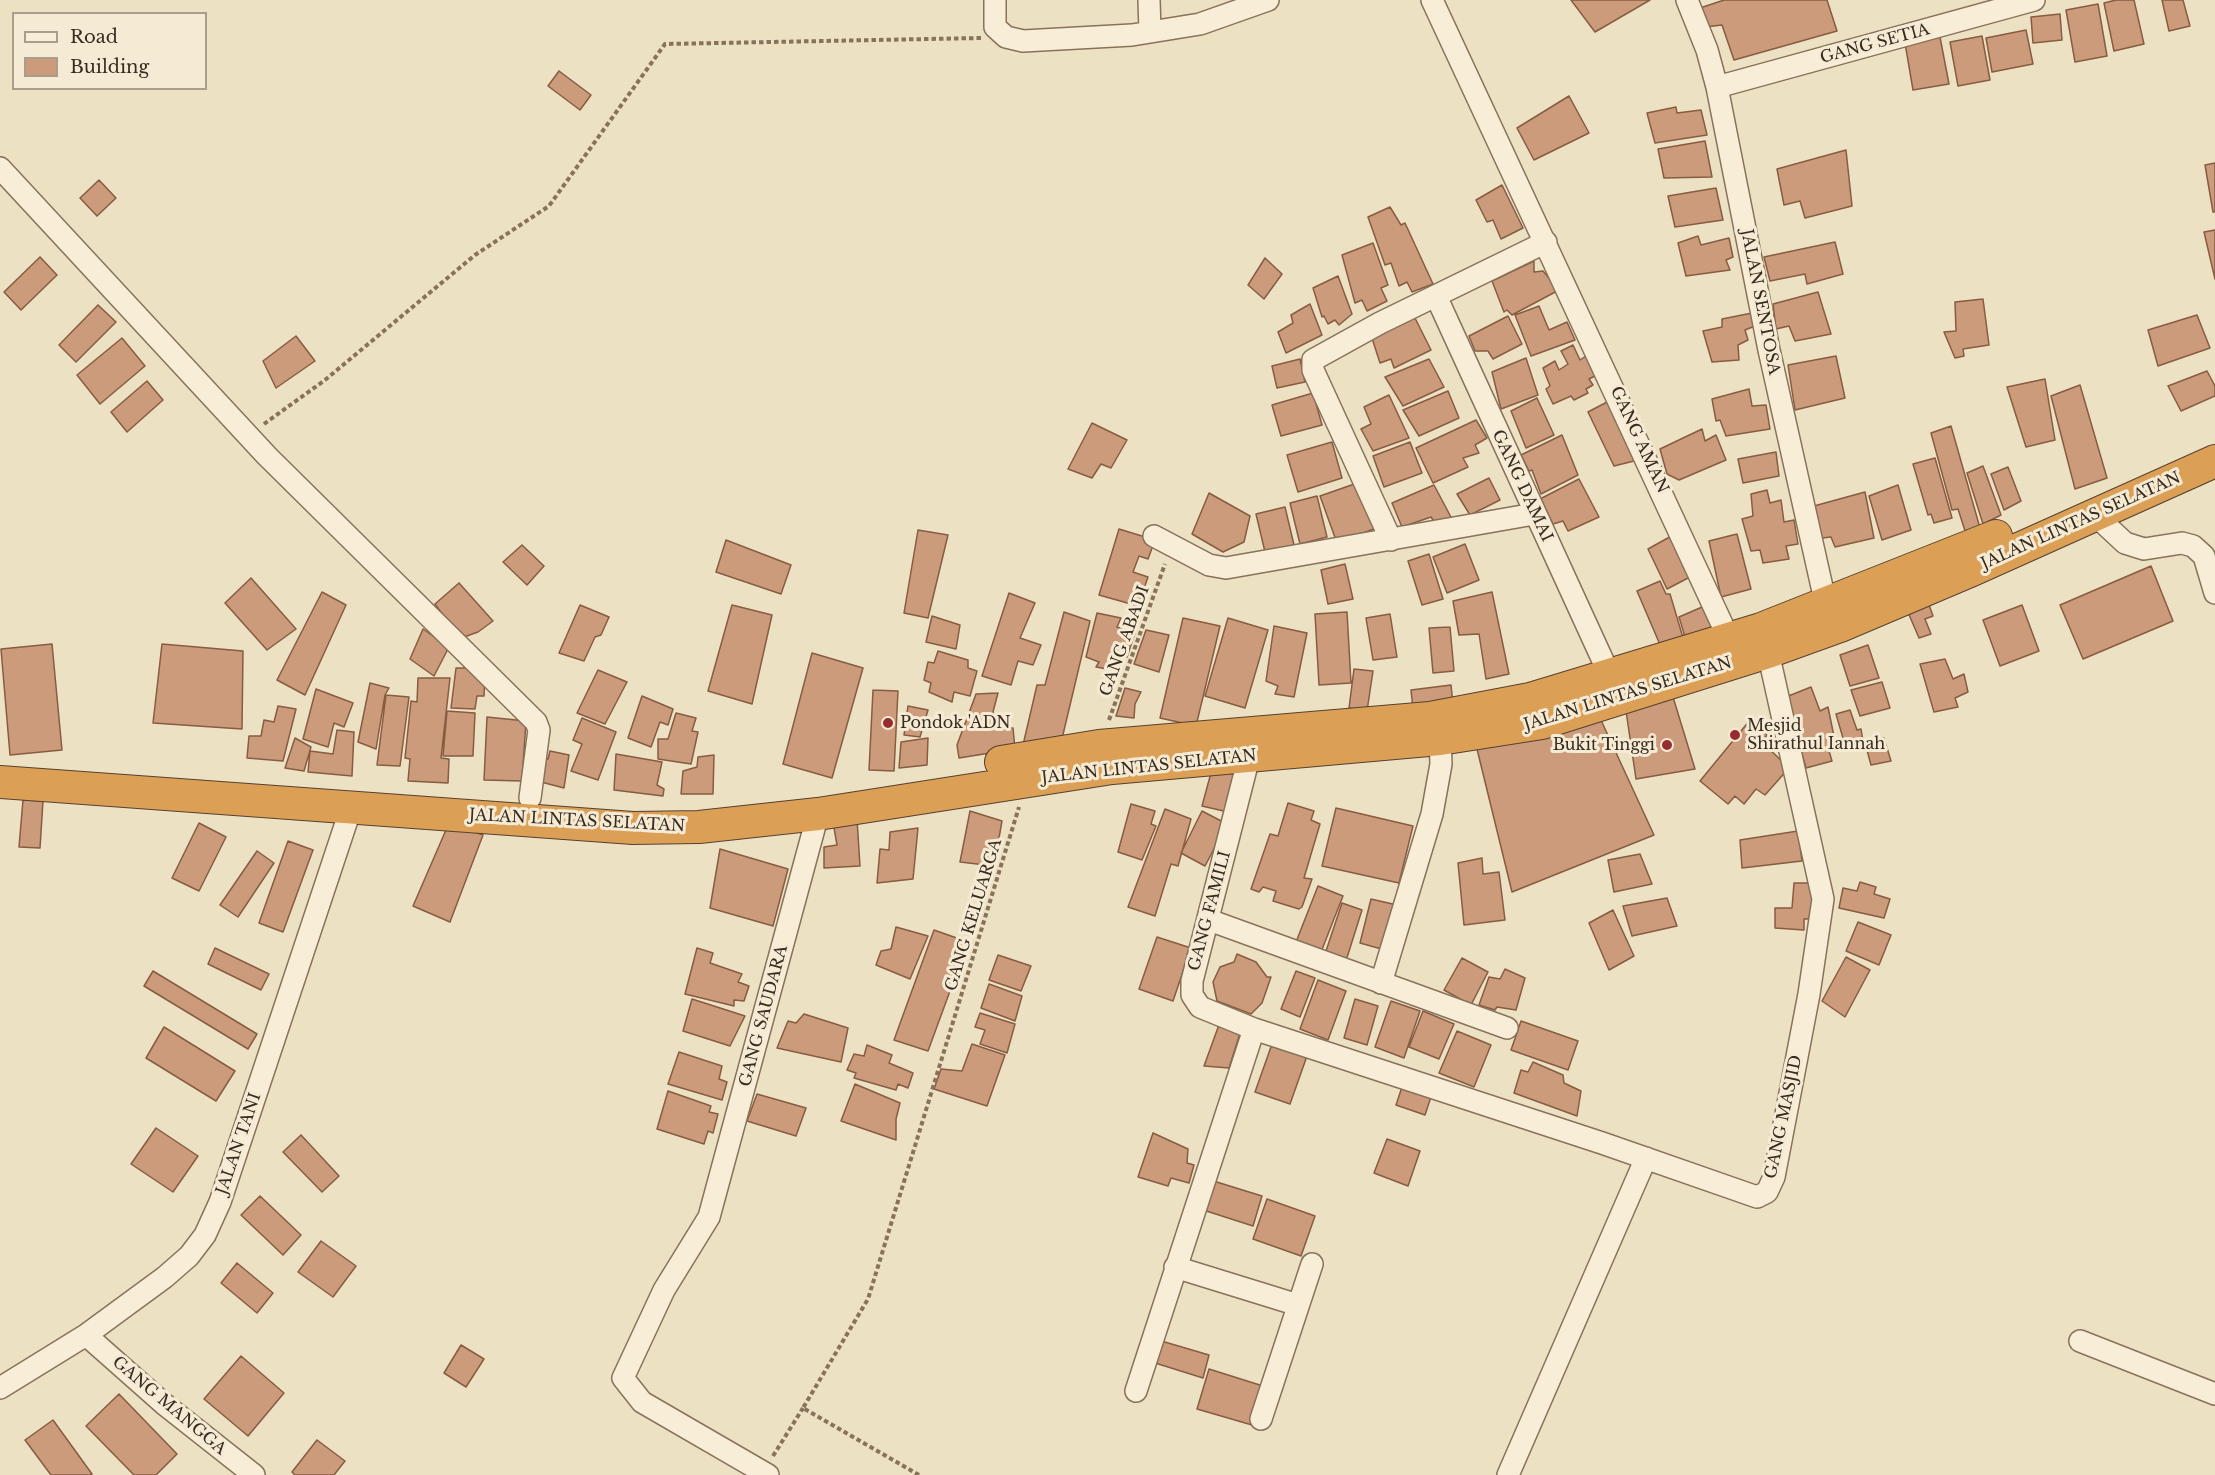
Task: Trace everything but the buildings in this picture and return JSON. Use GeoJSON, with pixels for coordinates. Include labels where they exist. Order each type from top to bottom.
{"type":"FeatureCollection","features":[{"type":"Feature","properties":{"kind":"highway","name":"JALAN LINTAS SELATAN"},"geometry":{"type":"LineString","coordinates":[[0,765],[665,808],[1017,774],[1249,757],[1440,739],[1542,723],[1768,652],[1840,626],[2050,524],[2215,439]]}},
{"type":"Feature","properties":{"kind":"highway","name":"JALAN LINTAS SELATAN"},"geometry":{"type":"LineString","coordinates":[[0,782],[633,828],[699,827],[818,814],[1017,774],[1099,746],[1430,718],[1530,699],[1729,639],[2050,524],[2095,515],[2215,461]]}},
{"type":"Feature","properties":{"kind":"street"},"geometry":{"type":"LineString","coordinates":[[995,0],[995,27],[1006,37],[1023,41],[1150,32],[1200,24],[1268,0]]}},
{"type":"Feature","properties":{"kind":"street"},"geometry":{"type":"LineString","coordinates":[[1149,0],[1150,32]]}},
{"type":"Feature","properties":{"kind":"street","name":"GANG AMAN"},"geometry":{"type":"LineString","coordinates":[[1432,0],[1729,639]]}},
{"type":"Feature","properties":{"kind":"street","name":"JALAN SENTOSA"},"geometry":{"type":"LineString","coordinates":[[1687,0],[1707,50],[1717,87],[1769,350],[1826,605]]}},
{"type":"Feature","properties":{"kind":"street","name":"GANG SETIA"},"geometry":{"type":"LineString","coordinates":[[1717,87],[1973,8],[2034,0]]}},
{"type":"Feature","properties":{"kind":"street"},"geometry":{"type":"LineString","coordinates":[[0,168],[248,435],[536,722],[539,730],[530,798]]}},
{"type":"Feature","properties":{"kind":"street"},"geometry":{"type":"LineString","coordinates":[[1391,540],[1312,365],[1313,360],[1380,323],[1546,242]]}},
{"type":"Feature","properties":{"kind":"street","name":"GANG DAMAI"},"geometry":{"type":"LineString","coordinates":[[1436,296],[1610,676]]}},
{"type":"Feature","properties":{"kind":"street"},"geometry":{"type":"LineString","coordinates":[[1163,540],[1209,565],[1226,568],[1534,514]]}},
{"type":"Feature","properties":{"kind":"street"},"geometry":{"type":"LineString","coordinates":[[2095,515],[2125,543],[2144,549],[2182,543],[2193,546],[2204,556],[2215,592]]}},
{"type":"Feature","properties":{"kind":"street","name":"GANG MASJID"},"geometry":{"type":"LineString","coordinates":[[1390,1075],[1646,1158],[1757,1197],[1767,1192],[1774,1177],[1809,994],[1823,899],[1768,652]]}},
{"type":"Feature","properties":{"kind":"street"},"geometry":{"type":"LineString","coordinates":[[1381,983],[1432,814],[1441,764],[1440,739]]}},
{"type":"Feature","properties":{"kind":"street","name":"GANG FAMILI"},"geometry":{"type":"LineString","coordinates":[[1249,757],[1192,981],[1192,995],[1200,1007],[1254,1029],[1390,1075]]}},
{"type":"Feature","properties":{"kind":"street","name":"JALAN TANI"},"geometry":{"type":"LineString","coordinates":[[0,1388],[86,1335],[165,1277],[189,1256],[205,1235],[220,1202],[351,808]]}},
{"type":"Feature","properties":{"kind":"street","name":"GANG SAUDARA"},"geometry":{"type":"LineString","coordinates":[[765,1473],[642,1402],[623,1378],[664,1290],[709,1217],[818,814]]}},
{"type":"Feature","properties":{"kind":"street"},"geometry":{"type":"LineString","coordinates":[[1209,920],[1507,1028]]}},
{"type":"Feature","properties":{"kind":"street"},"geometry":{"type":"LineString","coordinates":[[1136,1391],[1254,1029]]}},
{"type":"Feature","properties":{"kind":"street"},"geometry":{"type":"LineString","coordinates":[[1508,1475],[1646,1158]]}},
{"type":"Feature","properties":{"kind":"street"},"geometry":{"type":"LineString","coordinates":[[1261,1419],[1312,1264]]}},
{"type":"Feature","properties":{"kind":"street"},"geometry":{"type":"LineString","coordinates":[[1175,1267],[1298,1305]]}},
{"type":"Feature","properties":{"kind":"street","name":"GANG MANGGA"},"geometry":{"type":"LineString","coordinates":[[86,1335],[164,1404],[254,1475]]}},
{"type":"Feature","properties":{"kind":"street"},"geometry":{"type":"LineString","coordinates":[[2080,1341],[2215,1394]]}},
{"type":"Feature","properties":{"kind":"path"},"geometry":{"type":"LineString","coordinates":[[248,435],[325,380],[475,255],[549,207],[665,44],[1006,37]]}},
{"type":"Feature","properties":{"kind":"path","name":"GANG ABADI"},"geometry":{"type":"LineString","coordinates":[[1099,746],[1163,540]]}},
{"type":"Feature","properties":{"kind":"path","name":"GANG KELUARGA"},"geometry":{"type":"LineString","coordinates":[[765,1473],[868,1299],[944,1057],[1017,774]]}},
{"type":"Feature","properties":{"kind":"path"},"geometry":{"type":"LineString","coordinates":[[803,1408],[919,1475]]}},
{"type":"Feature","properties":{"kind":"place","name":"Pondok 'ADN"},"geometry":{"type":"Point","coordinates":[888,723]}},
{"type":"Feature","properties":{"kind":"place","name":"Mesjid Shirathul Iannah"},"geometry":{"type":"Point","coordinates":[1735,735]}},
{"type":"Feature","properties":{"kind":"place","name":"Bukit Tinggi"},"geometry":{"type":"Point","coordinates":[1667,745]}}]}
